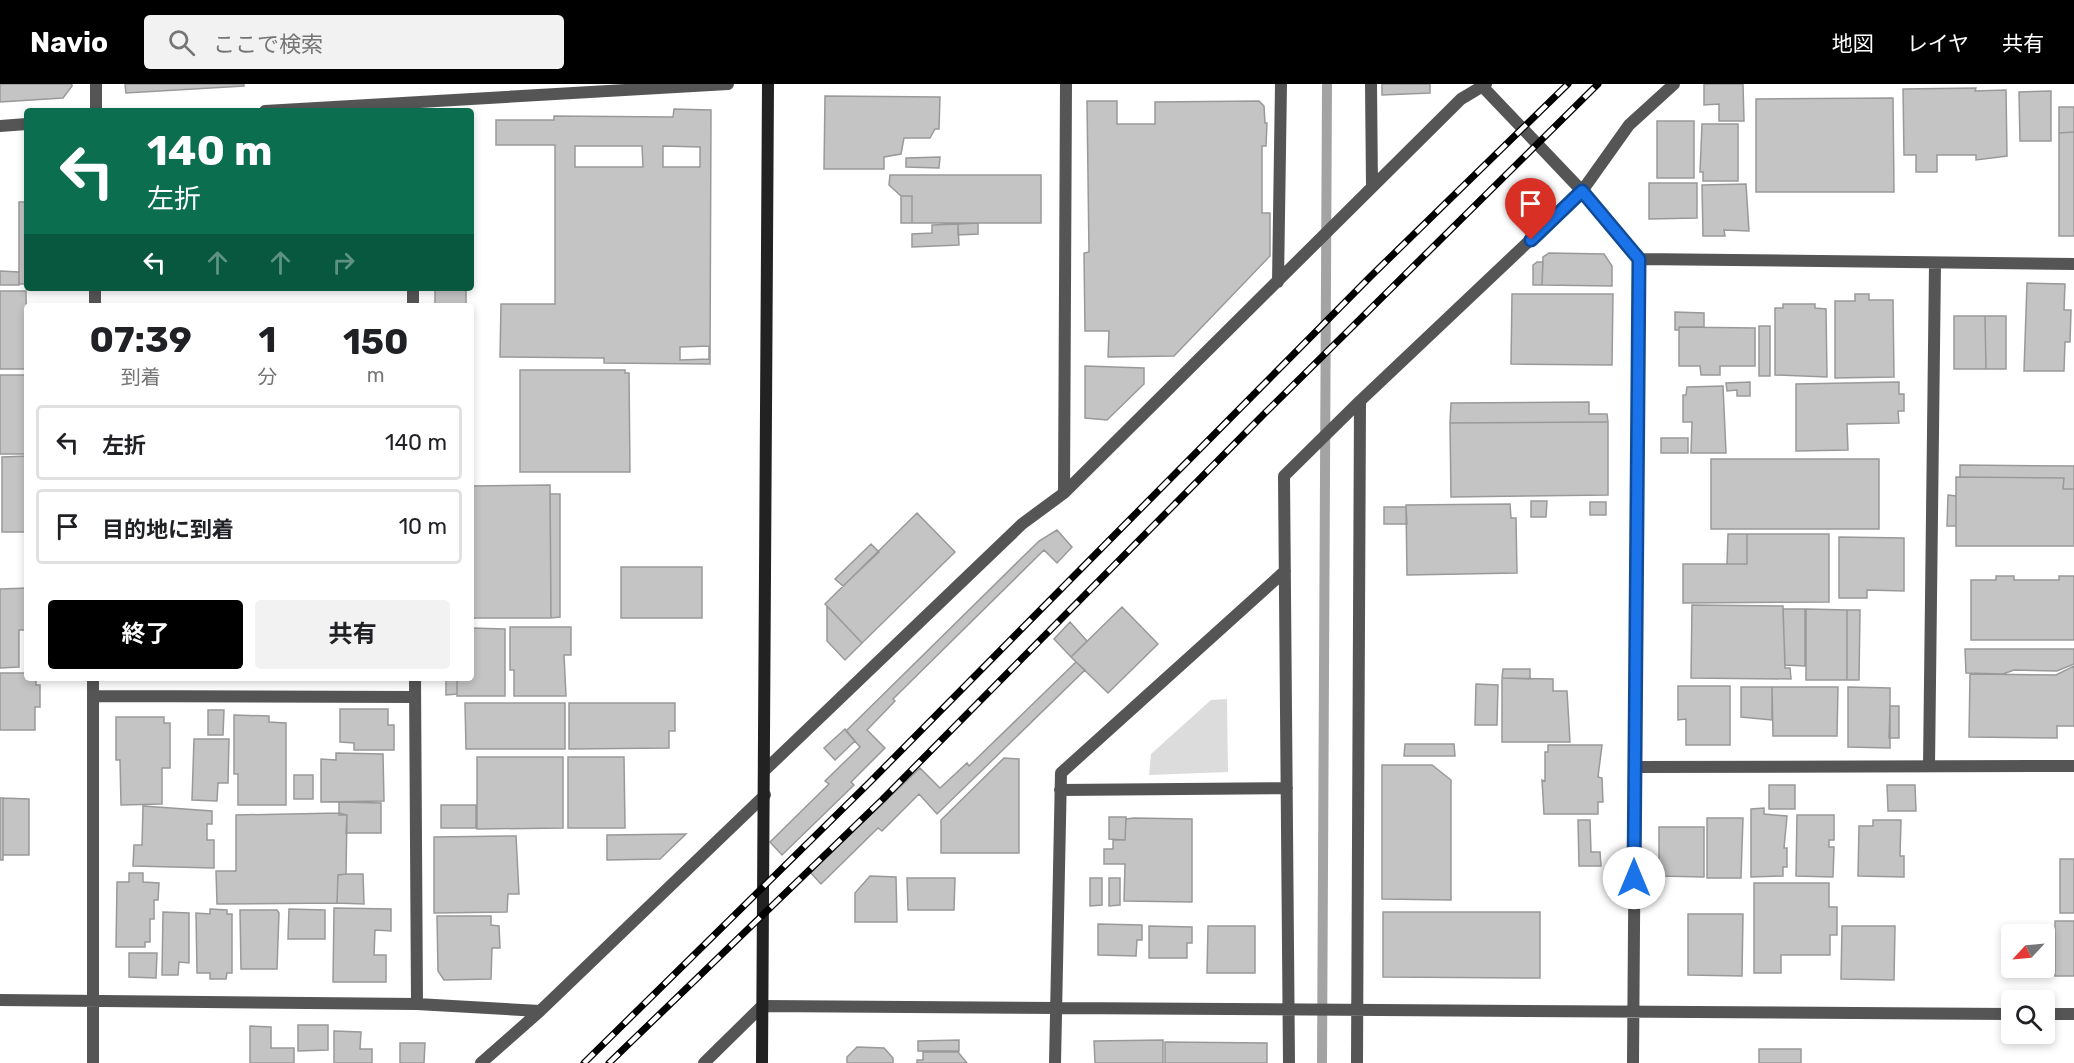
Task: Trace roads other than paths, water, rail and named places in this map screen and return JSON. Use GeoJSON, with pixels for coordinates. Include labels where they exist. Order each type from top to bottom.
{"type":"FeatureCollection","features":[{"type":"Feature","properties":{"kind":"street"},"geometry":{"type":"LineString","coordinates":[[96,84],[96,108]]}},
{"type":"Feature","properties":{"kind":"street"},"geometry":{"type":"LineString","coordinates":[[376,108],[728,84]]}},
{"type":"Feature","properties":{"kind":"street"},"geometry":{"type":"LineString","coordinates":[[762,1063],[768,84]]}},
{"type":"Feature","properties":{"kind":"street"},"geometry":{"type":"LineString","coordinates":[[1064,493],[1066,84]]}},
{"type":"Feature","properties":{"kind":"street"},"geometry":{"type":"LineString","coordinates":[[1278,282],[1281,84]]}},
{"type":"Feature","properties":{"kind":"street"},"geometry":{"type":"LineString","coordinates":[[1369,189],[1371,84]]}},
{"type":"Feature","properties":{"kind":"street"},"geometry":{"type":"LineString","coordinates":[[1288,1063],[1294,1011],[1287,788],[1284,476],[1582,191],[1629,125],[1674,84]]}},
{"type":"Feature","properties":{"kind":"street"},"geometry":{"type":"LineString","coordinates":[[764,771],[1022,524],[1064,493],[1461,99],[1485,86],[1582,191],[1639,259],[1633,1063]]}},
{"type":"Feature","properties":{"kind":"street"},"geometry":{"type":"LineString","coordinates":[[0,126],[24,124]]}},
{"type":"Feature","properties":{"kind":"street"},"geometry":{"type":"LineString","coordinates":[[1639,259],[2074,264]]}},
{"type":"Feature","properties":{"kind":"street"},"geometry":{"type":"LineString","coordinates":[[1929,766],[1935,264]]}},
{"type":"Feature","properties":{"kind":"street"},"geometry":{"type":"LineString","coordinates":[[1357,405],[1351,1011],[1357,1063]]}},
{"type":"Feature","properties":{"kind":"street"},"geometry":{"type":"LineString","coordinates":[[1055,1063],[1061,773],[1285,571]]}},
{"type":"Feature","properties":{"kind":"street"},"geometry":{"type":"LineString","coordinates":[[93,681],[93,1063]]}},
{"type":"Feature","properties":{"kind":"street"},"geometry":{"type":"LineString","coordinates":[[415,681],[417,1004]]}},
{"type":"Feature","properties":{"kind":"street"},"geometry":{"type":"LineString","coordinates":[[93,696],[415,697]]}},
{"type":"Feature","properties":{"kind":"street"},"geometry":{"type":"LineString","coordinates":[[1635,767],[2074,766]]}},
{"type":"Feature","properties":{"kind":"street"},"geometry":{"type":"LineString","coordinates":[[1060,790],[1287,788]]}},
{"type":"Feature","properties":{"kind":"street"},"geometry":{"type":"LineString","coordinates":[[482,1063],[540,1011],[765,795]]}},
{"type":"Feature","properties":{"kind":"street"},"geometry":{"type":"LineString","coordinates":[[0,1000],[417,1004],[540,1011]]}},
{"type":"Feature","properties":{"kind":"street"},"geometry":{"type":"LineString","coordinates":[[704,1063],[762,1006],[2001,1014]]}},
{"type":"Feature","properties":{"kind":"street"},"geometry":{"type":"LineString","coordinates":[[2055,1014],[2074,1014]]}},
{"type":"Feature","properties":{"kind":"waterway"},"geometry":{"type":"LineString","coordinates":[[1322,1063],[1327,84]]}},
{"type":"Feature","properties":{"kind":"railway"},"geometry":{"type":"LineString","coordinates":[[584,1063],[869,783],[1371,276],[1568,84]]}},
{"type":"Feature","properties":{"kind":"railway"},"geometry":{"type":"LineString","coordinates":[[609,1063],[882,800],[1264,414],[1598,84]]}}]}
